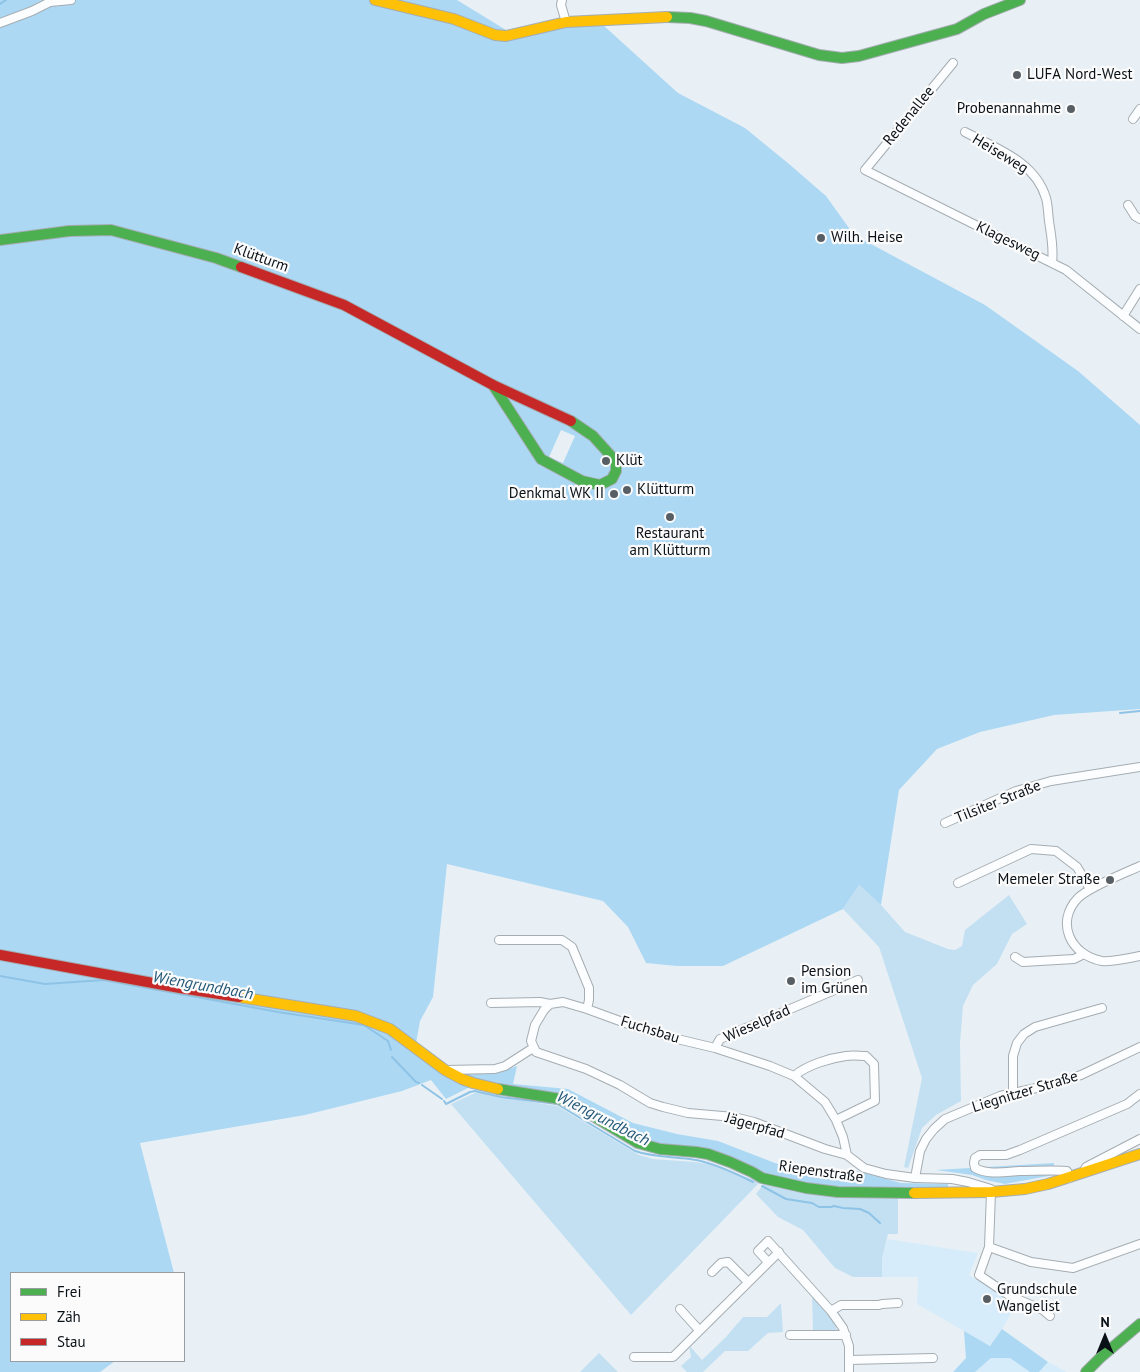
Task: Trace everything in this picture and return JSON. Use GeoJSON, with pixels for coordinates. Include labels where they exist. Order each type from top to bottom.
{"type":"FeatureCollection","features":[{"type":"Feature","properties":{"kind":"street"},"geometry":{"type":"LineString","coordinates":[[0,23],[50,2],[71,0]]}},
{"type":"Feature","properties":{"kind":"street"},"geometry":{"type":"LineString","coordinates":[[375,0],[454,19],[495,35],[506,36],[566,22],[672,17],[690,18],[706,21],[819,55],[842,58],[859,56],[957,28],[984,14],[1020,0]]}},
{"type":"Feature","properties":{"kind":"street"},"geometry":{"type":"LineString","coordinates":[[562,0],[561,5],[566,22]]}},
{"type":"Feature","properties":{"kind":"street","name":"Redenallee"},"geometry":{"type":"LineString","coordinates":[[865,170],[953,62]]}},
{"type":"Feature","properties":{"kind":"street"},"geometry":{"type":"LineString","coordinates":[[1133,119],[1140,109]]}},
{"type":"Feature","properties":{"kind":"street","name":"Heiseweg"},"geometry":{"type":"LineString","coordinates":[[965,132],[1016,159],[1026,166],[1037,180],[1046,198],[1053,251],[1052,263]]}},
{"type":"Feature","properties":{"kind":"street","name":"Klagesweg"},"geometry":{"type":"LineString","coordinates":[[865,170],[1066,270],[1140,328]]}},
{"type":"Feature","properties":{"kind":"street"},"geometry":{"type":"LineString","coordinates":[[1128,205],[1134,216],[1140,219]]}},
{"type":"Feature","properties":{"kind":"street","name":"Klütturm"},"geometry":{"type":"LineString","coordinates":[[0,240],[72,230],[111,230],[216,258],[344,305],[493,384],[574,422],[593,436],[612,457],[616,464],[612,480],[600,485],[582,481],[541,459],[493,384]]}},
{"type":"Feature","properties":{"kind":"street"},"geometry":{"type":"LineString","coordinates":[[1123,316],[1140,289]]}},
{"type":"Feature","properties":{"kind":"street","name":"Tilsiter Straße"},"geometry":{"type":"LineString","coordinates":[[945,824],[1016,791],[1051,781],[1140,767]]}},
{"type":"Feature","properties":{"kind":"street"},"geometry":{"type":"LineString","coordinates":[[958,883],[1031,849],[1056,851],[1077,867],[1090,889]]}},
{"type":"Feature","properties":{"kind":"street"},"geometry":{"type":"LineString","coordinates":[[1140,866],[1090,889],[1079,897],[1071,907],[1066,926],[1070,940],[1084,954],[1103,961],[1140,956]]}},
{"type":"Feature","properties":{"kind":"street"},"geometry":{"type":"LineString","coordinates":[[498,940],[562,940],[572,946],[589,988],[587,1009]]}},
{"type":"Feature","properties":{"kind":"street","name":"Riepenstraße"},"geometry":{"type":"LineString","coordinates":[[0,954],[171,986],[356,1016],[390,1029],[445,1070],[473,1083],[560,1099],[575,1105],[638,1144],[648,1148],[710,1154],[758,1174],[762,1178],[806,1188],[838,1192],[873,1193],[996,1192],[1025,1189],[1070,1178],[1140,1154]]}},
{"type":"Feature","properties":{"kind":"street"},"geometry":{"type":"LineString","coordinates":[[1015,957],[1023,962],[1074,959],[1084,954]]}},
{"type":"Feature","properties":{"kind":"street","name":"Wieselpfad"},"geometry":{"type":"LineString","coordinates":[[715,1048],[720,1039],[858,980]]}},
{"type":"Feature","properties":{"kind":"street","name":"Fuchsbau"},"geometry":{"type":"LineString","coordinates":[[491,1003],[540,1002],[550,1004],[563,1002],[639,1028],[715,1048],[794,1076],[825,1102],[836,1120],[843,1137],[847,1155]]}},
{"type":"Feature","properties":{"kind":"street"},"geometry":{"type":"LineString","coordinates":[[445,1070],[495,1069],[505,1066],[533,1048],[531,1042],[535,1025],[550,1004]]}},
{"type":"Feature","properties":{"kind":"street"},"geometry":{"type":"LineString","coordinates":[[1013,1093],[1013,1056],[1017,1043],[1024,1034],[1035,1027],[1102,1008]]}},
{"type":"Feature","properties":{"kind":"street","name":"Liegnitzer Straße"},"geometry":{"type":"LineString","coordinates":[[915,1178],[920,1151],[926,1139],[945,1120],[1000,1096],[1050,1085],[1081,1075],[1140,1047]]}},
{"type":"Feature","properties":{"kind":"street","name":"Jägerpfad"},"geometry":{"type":"LineString","coordinates":[[533,1048],[541,1055],[586,1069],[662,1107],[688,1113],[734,1117],[754,1122],[824,1149],[847,1155],[864,1168],[886,1174],[915,1178],[952,1179],[968,1182],[996,1192]]}},
{"type":"Feature","properties":{"kind":"street"},"geometry":{"type":"LineString","coordinates":[[794,1076],[803,1069],[846,1056],[866,1056],[874,1064],[875,1101],[836,1120]]}},
{"type":"Feature","properties":{"kind":"street"},"geometry":{"type":"LineString","coordinates":[[1070,1178],[1067,1172],[1054,1170],[980,1171],[975,1168],[974,1163],[975,1158],[980,1156],[1006,1155],[1020,1150],[1127,1104],[1140,1094]]}},
{"type":"Feature","properties":{"kind":"street","name":"Riepenstraße"},"geometry":{"type":"LineString","coordinates":[[1082,1174],[1086,1167],[1140,1139]]}},
{"type":"Feature","properties":{"kind":"street"},"geometry":{"type":"LineString","coordinates":[[952,1179],[959,1185],[960,1189],[957,1193]]}},
{"type":"Feature","properties":{"kind":"street"},"geometry":{"type":"LineString","coordinates":[[996,1192],[989,1247],[979,1275],[1010,1296],[1043,1310],[1050,1316]]}},
{"type":"Feature","properties":{"kind":"street"},"geometry":{"type":"LineString","coordinates":[[768,1262],[758,1251],[768,1241],[843,1328],[849,1346],[849,1372]]}},
{"type":"Feature","properties":{"kind":"street"},"geometry":{"type":"LineString","coordinates":[[989,1247],[1031,1262],[1073,1268],[1140,1244]]}},
{"type":"Feature","properties":{"kind":"street"},"geometry":{"type":"LineString","coordinates":[[634,1357],[673,1357],[779,1252]]}},
{"type":"Feature","properties":{"kind":"street"},"geometry":{"type":"LineString","coordinates":[[712,1272],[722,1263],[728,1262],[748,1282]]}},
{"type":"Feature","properties":{"kind":"street"},"geometry":{"type":"LineString","coordinates":[[831,1312],[841,1306],[898,1304]]}},
{"type":"Feature","properties":{"kind":"street"},"geometry":{"type":"LineString","coordinates":[[680,1309],[699,1330]]}},
{"type":"Feature","properties":{"kind":"street"},"geometry":{"type":"LineString","coordinates":[[1086,1372],[1140,1324]]}},
{"type":"Feature","properties":{"kind":"street"},"geometry":{"type":"LineString","coordinates":[[790,1335],[846,1335]]}},
{"type":"Feature","properties":{"kind":"street"},"geometry":{"type":"LineString","coordinates":[[849,1360],[933,1358]]}},
{"type":"Feature","properties":{"kind":"shaded area","name":"Klüt"},"geometry":{"type":"Polygon","coordinates":[[[0,0],[457,0],[506,30],[549,22],[552,30],[570,26],[603,25],[678,93],[745,128],[789,164],[826,196],[854,235],[985,305],[1078,371],[1140,425],[1140,709],[1054,715],[980,732],[937,749],[899,790],[881,905],[859,885],[843,909],[723,966],[677,966],[646,963],[628,927],[603,901],[447,864],[433,997],[420,1021],[415,1049],[470,1087],[446,1099],[431,1080],[402,1091],[305,1115],[140,1143],[174,1272],[10,1272],[10,1362],[114,1362],[100,1372],[0,1372],[0,0]],[[561,430],[549,457],[563,463],[575,436],[561,430]]]}},
{"type":"Feature","properties":{"kind":"shaded area"},"geometry":{"type":"Polygon","coordinates":[[[859,885],[881,905],[905,932],[948,949],[955,950],[962,946],[965,930],[1009,895],[1027,924],[1012,934],[997,964],[973,985],[963,1006],[960,1043],[961,1101],[936,1115],[922,1128],[908,1168],[904,1167],[922,1078],[879,947],[843,909],[859,885]]]}},
{"type":"Feature","properties":{"kind":"shaded area"},"geometry":{"type":"Polygon","coordinates":[[[517,1066],[513,1084],[568,1089],[633,1123],[677,1134],[718,1141],[775,1163],[816,1175],[856,1179],[857,1171],[901,1183],[948,1184],[948,1189],[844,1190],[764,1176],[755,1170],[653,1147],[576,1102],[473,1079],[458,1073],[498,1073],[517,1066]]]}},
{"type":"Feature","properties":{"kind":"shaded area"},"geometry":{"type":"Polygon","coordinates":[[[477,1092],[557,1106],[639,1155],[653,1159],[708,1164],[760,1182],[631,1315],[451,1104],[477,1092]]]}},
{"type":"Feature","properties":{"kind":"shaded area"},"geometry":{"type":"Polygon","coordinates":[[[1054,1163],[1054,1175],[1005,1184],[972,1175],[936,1170],[1054,1163]]]}},
{"type":"Feature","properties":{"kind":"shaded area"},"geometry":{"type":"Polygon","coordinates":[[[765,1182],[898,1193],[898,1234],[888,1234],[882,1258],[882,1277],[853,1277],[835,1268],[803,1230],[778,1217],[756,1194],[765,1182]]]}},
{"type":"Feature","properties":{"kind":"shaded area"},"geometry":{"type":"Polygon","coordinates":[[[887,1239],[978,1253],[969,1275],[1017,1304],[990,1346],[917,1304],[918,1277],[882,1277],[882,1258],[887,1239]]]}},
{"type":"Feature","properties":{"kind":"shaded area"},"geometry":{"type":"Polygon","coordinates":[[[812,1294],[829,1313],[838,1332],[813,1331],[812,1294]]]}},
{"type":"Feature","properties":{"kind":"shaded area"},"geometry":{"type":"Polygon","coordinates":[[[781,1303],[783,1332],[768,1333],[748,1351],[725,1351],[703,1372],[687,1372],[681,1366],[691,1357],[689,1345],[702,1360],[743,1317],[767,1317],[781,1303]]]}},
{"type":"Feature","properties":{"kind":"shaded area"},"geometry":{"type":"Polygon","coordinates":[[[1002,1329],[1048,1362],[1039,1372],[1030,1372],[1010,1358],[991,1358],[975,1372],[953,1372],[966,1358],[964,1331],[990,1346],[1002,1329]]]}},
{"type":"Feature","properties":{"kind":"shaded area"},"geometry":{"type":"Polygon","coordinates":[[[599,1353],[618,1372],[580,1372],[599,1353]]]}},
{"type":"Feature","properties":{"kind":"shaded area"},"geometry":{"type":"Polygon","coordinates":[[[1010,1357],[1030,1372],[975,1372],[991,1358],[1010,1357]]]}},
{"type":"Feature","properties":{"kind":"shaded area"},"geometry":{"type":"Polygon","coordinates":[[[1048,1362],[1067,1372],[1039,1372],[1048,1362]]]}},
{"type":"Feature","properties":{"kind":"waterway"},"geometry":{"type":"LineString","coordinates":[[0,4],[6,0]]}},
{"type":"Feature","properties":{"kind":"waterway"},"geometry":{"type":"LineString","coordinates":[[1120,713],[1140,711]]}},
{"type":"Feature","properties":{"kind":"waterway","name":"Wiengrundbach"},"geometry":{"type":"LineString","coordinates":[[0,976],[45,984],[104,980],[278,1012],[364,1025],[388,1041],[391,1050]]}},
{"type":"Feature","properties":{"kind":"waterway","name":"Wiengrundbach"},"geometry":{"type":"LineString","coordinates":[[392,1057],[419,1083]]}},
{"type":"Feature","properties":{"kind":"waterway","name":"Wiengrundbach"},"geometry":{"type":"LineString","coordinates":[[422,1085],[442,1099]]}},
{"type":"Feature","properties":{"kind":"waterway","name":"Wiengrundbach"},"geometry":{"type":"LineString","coordinates":[[444,1101],[446,1104],[475,1091],[501,1097],[557,1104],[635,1151],[650,1155],[703,1162],[725,1169],[753,1182]]}},
{"type":"Feature","properties":{"kind":"waterway","name":"Wiengrundbach"},"geometry":{"type":"LineString","coordinates":[[762,1186],[786,1199],[812,1203],[819,1207],[834,1206],[860,1209],[869,1213],[880,1223]]}},
{"type":"Feature","properties":{"kind":"traffic: fast"},"geometry":{"type":"LineString","coordinates":[[667,17],[706,21],[819,55],[842,58],[859,56],[957,29],[984,14],[1020,0]]}},
{"type":"Feature","properties":{"kind":"traffic: fast"},"geometry":{"type":"LineString","coordinates":[[0,240],[69,231],[111,230],[216,258],[241,267]]}},
{"type":"Feature","properties":{"kind":"traffic: fast"},"geometry":{"type":"LineString","coordinates":[[493,385],[541,459],[582,481],[600,485],[612,479],[616,471],[616,464],[612,457],[593,436],[571,421]]}},
{"type":"Feature","properties":{"kind":"traffic: fast"},"geometry":{"type":"LineString","coordinates":[[498,1089],[560,1099],[575,1105],[638,1143],[660,1149],[708,1154],[730,1162],[762,1178],[806,1188],[838,1192],[914,1193]]}},
{"type":"Feature","properties":{"kind":"traffic: fast"},"geometry":{"type":"LineString","coordinates":[[1086,1372],[1140,1324]]}},
{"type":"Feature","properties":{"kind":"traffic: slow"},"geometry":{"type":"LineString","coordinates":[[375,0],[454,19],[495,35],[506,36],[566,22],[667,17]]}},
{"type":"Feature","properties":{"kind":"traffic: slow"},"geometry":{"type":"LineString","coordinates":[[239,997],[356,1016],[390,1029],[445,1070],[462,1079],[498,1089]]}},
{"type":"Feature","properties":{"kind":"traffic: slow"},"geometry":{"type":"LineString","coordinates":[[914,1193],[991,1192],[1025,1189],[1048,1184],[1140,1154]]}},
{"type":"Feature","properties":{"kind":"traffic: jam"},"geometry":{"type":"LineString","coordinates":[[241,267],[344,305],[493,385],[571,421]]}},
{"type":"Feature","properties":{"kind":"traffic: jam"},"geometry":{"type":"LineString","coordinates":[[0,955],[239,997]]}},
{"type":"Feature","properties":{"kind":"place","name":"LUFA Nord-West"},"geometry":{"type":"Point","coordinates":[1017,75]}},
{"type":"Feature","properties":{"kind":"place","name":"Probenannahme"},"geometry":{"type":"Point","coordinates":[1071,109]}},
{"type":"Feature","properties":{"kind":"place","name":"Wilh. Heise"},"geometry":{"type":"Point","coordinates":[821,238]}},
{"type":"Feature","properties":{"kind":"place","name":"Klüt"},"geometry":{"type":"Point","coordinates":[606,461]}},
{"type":"Feature","properties":{"kind":"place","name":"Klütturm"},"geometry":{"type":"Point","coordinates":[627,490]}},
{"type":"Feature","properties":{"kind":"place","name":"Denkmal WK II"},"geometry":{"type":"Point","coordinates":[614,494]}},
{"type":"Feature","properties":{"kind":"place","name":"Restaurant am Klütturm"},"geometry":{"type":"Point","coordinates":[670,517]}},
{"type":"Feature","properties":{"kind":"place","name":"Memeler Straße"},"geometry":{"type":"Point","coordinates":[1110,880]}},
{"type":"Feature","properties":{"kind":"place","name":"Pension im Grünen"},"geometry":{"type":"Point","coordinates":[791,981]}},
{"type":"Feature","properties":{"kind":"place","name":"Grundschule Wangelist"},"geometry":{"type":"Point","coordinates":[987,1299]}}]}
